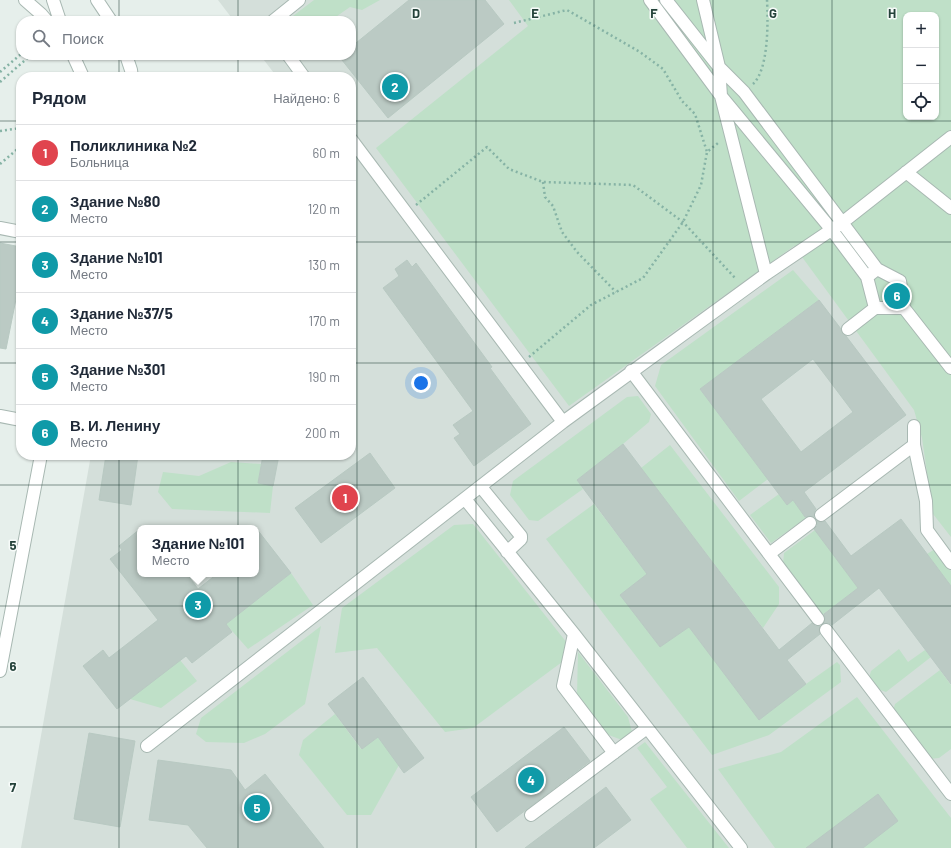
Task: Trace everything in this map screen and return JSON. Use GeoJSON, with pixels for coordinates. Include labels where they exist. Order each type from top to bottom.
{"type":"FeatureCollection","features":[{"type":"Feature","properties":{"kind":"street"},"geometry":{"type":"LineString","coordinates":[[25,0],[43,16]]}},
{"type":"Feature","properties":{"kind":"street"},"geometry":{"type":"LineString","coordinates":[[53,0],[58,16]]}},
{"type":"Feature","properties":{"kind":"street"},"geometry":{"type":"LineString","coordinates":[[97,0],[108,16]]}},
{"type":"Feature","properties":{"kind":"street"},"geometry":{"type":"LineString","coordinates":[[279,16],[299,0]]}},
{"type":"Feature","properties":{"kind":"street"},"geometry":{"type":"LineString","coordinates":[[650,0],[721,96],[831,229],[867,277],[875,308]]}},
{"type":"Feature","properties":{"kind":"street"},"geometry":{"type":"LineString","coordinates":[[666,0],[719,67],[744,92],[877,269],[900,281],[904,308],[951,368]]}},
{"type":"Feature","properties":{"kind":"street"},"geometry":{"type":"LineString","coordinates":[[703,0],[719,67],[721,96],[766,274]]}},
{"type":"Feature","properties":{"kind":"street"},"geometry":{"type":"LineString","coordinates":[[75,60],[81,72]]}},
{"type":"Feature","properties":{"kind":"street"},"geometry":{"type":"LineString","coordinates":[[128,60],[131,72]]}},
{"type":"Feature","properties":{"kind":"street"},"geometry":{"type":"LineString","coordinates":[[292,60],[300,72]]}},
{"type":"Feature","properties":{"kind":"street"},"geometry":{"type":"LineString","coordinates":[[147,746],[563,422],[745,288],[843,222],[951,137]]}},
{"type":"Feature","properties":{"kind":"street"},"geometry":{"type":"LineString","coordinates":[[356,146],[563,422]]}},
{"type":"Feature","properties":{"kind":"street"},"geometry":{"type":"LineString","coordinates":[[906,172],[951,208]]}},
{"type":"Feature","properties":{"kind":"street"},"geometry":{"type":"LineString","coordinates":[[0,228],[16,231]]}},
{"type":"Feature","properties":{"kind":"street"},"geometry":{"type":"LineString","coordinates":[[867,277],[877,269]]}},
{"type":"Feature","properties":{"kind":"street"},"geometry":{"type":"LineString","coordinates":[[848,329],[875,308],[904,308]]}},
{"type":"Feature","properties":{"kind":"street"},"geometry":{"type":"LineString","coordinates":[[631,371],[818,619]]}},
{"type":"Feature","properties":{"kind":"street"},"geometry":{"type":"LineString","coordinates":[[0,416],[16,419]]}},
{"type":"Feature","properties":{"kind":"street"},"geometry":{"type":"LineString","coordinates":[[914,426],[914,445],[926,501],[927,530],[951,563]]}},
{"type":"Feature","properties":{"kind":"street"},"geometry":{"type":"LineString","coordinates":[[821,515],[914,445]]}},
{"type":"Feature","properties":{"kind":"street"},"geometry":{"type":"LineString","coordinates":[[0,671],[40,460]]}},
{"type":"Feature","properties":{"kind":"street"},"geometry":{"type":"LineString","coordinates":[[481,486],[521,536],[521,539],[507,552]]}},
{"type":"Feature","properties":{"kind":"street"},"geometry":{"type":"LineString","coordinates":[[465,499],[574,634],[741,848]]}},
{"type":"Feature","properties":{"kind":"street"},"geometry":{"type":"LineString","coordinates":[[769,554],[810,523]]}},
{"type":"Feature","properties":{"kind":"street"},"geometry":{"type":"LineString","coordinates":[[826,630],[949,788]]}},
{"type":"Feature","properties":{"kind":"street"},"geometry":{"type":"LineString","coordinates":[[574,634],[563,686],[614,753]]}},
{"type":"Feature","properties":{"kind":"street"},"geometry":{"type":"LineString","coordinates":[[531,815],[647,728]]}},
{"type":"Feature","properties":{"kind":"path"},"geometry":{"type":"LineString","coordinates":[[744,92],[757,80],[766,53],[768,20],[767,0]]}},
{"type":"Feature","properties":{"kind":"path"},"geometry":{"type":"LineString","coordinates":[[514,22],[566,10],[640,52],[663,70],[682,101],[694,114],[707,152],[701,185],[682,222],[643,278],[591,305],[520,365]]}},
{"type":"Feature","properties":{"kind":"path"},"geometry":{"type":"LineString","coordinates":[[0,72],[16,58]]}},
{"type":"Feature","properties":{"kind":"path"},"geometry":{"type":"LineString","coordinates":[[0,82],[25,60]]}},
{"type":"Feature","properties":{"kind":"path"},"geometry":{"type":"LineString","coordinates":[[0,131],[16,129]]}},
{"type":"Feature","properties":{"kind":"path"},"geometry":{"type":"LineString","coordinates":[[707,152],[731,132]]}},
{"type":"Feature","properties":{"kind":"path"},"geometry":{"type":"LineString","coordinates":[[406,212],[487,147],[509,169],[543,182],[633,185],[682,222],[745,288]]}},
{"type":"Feature","properties":{"kind":"path"},"geometry":{"type":"LineString","coordinates":[[0,164],[16,150]]}},
{"type":"Feature","properties":{"kind":"path"},"geometry":{"type":"LineString","coordinates":[[543,182],[545,198],[553,206],[562,232],[577,252],[616,292]]}},
{"type":"Feature","properties":{"kind":"shaded area"},"geometry":{"type":"Polygon","coordinates":[[[218,0],[951,0],[951,848],[21,848],[90,460],[356,460],[356,72],[273,72],[264,60],[356,60],[356,16],[230,16],[218,0]]]}},
{"type":"Feature","properties":{"kind":"green space"},"geometry":{"type":"Polygon","coordinates":[[[314,0],[380,0],[362,10],[350,7],[337,16],[293,16],[314,0]]]}},
{"type":"Feature","properties":{"kind":"green space"},"geometry":{"type":"Polygon","coordinates":[[[509,0],[951,0],[951,537],[933,514],[922,438],[914,410],[794,246],[569,406],[376,148],[528,26],[509,0]]]}},
{"type":"Feature","properties":{"kind":"green space"},"geometry":{"type":"Polygon","coordinates":[[[793,270],[819,300],[700,389],[768,479],[739,501],[655,386],[661,365],[793,270]]]}},
{"type":"Feature","properties":{"kind":"green space"},"geometry":{"type":"Polygon","coordinates":[[[638,396],[651,414],[649,422],[577,480],[583,489],[538,521],[529,520],[510,495],[513,481],[627,397],[638,396]]]}},
{"type":"Feature","properties":{"kind":"green space"},"geometry":{"type":"Polygon","coordinates":[[[670,445],[779,587],[779,604],[763,628],[641,468],[670,445]]]}},
{"type":"Feature","properties":{"kind":"green space"},"geometry":{"type":"Polygon","coordinates":[[[231,462],[261,464],[258,483],[273,486],[270,513],[172,509],[158,492],[163,472],[199,476],[231,462]]]}},
{"type":"Feature","properties":{"kind":"green space"},"geometry":{"type":"Polygon","coordinates":[[[779,494],[787,504],[793,500],[806,518],[771,543],[750,515],[779,494]]]}},
{"type":"Feature","properties":{"kind":"green space"},"geometry":{"type":"Polygon","coordinates":[[[594,504],[647,574],[620,595],[660,647],[689,627],[759,720],[837,662],[840,665],[841,682],[769,735],[712,755],[546,539],[594,504]]]}},
{"type":"Feature","properties":{"kind":"green space"},"geometry":{"type":"Polygon","coordinates":[[[473,524],[567,643],[562,662],[473,728],[445,732],[377,648],[335,653],[342,608],[454,525],[473,524]]]}},
{"type":"Feature","properties":{"kind":"green space"},"geometry":{"type":"Polygon","coordinates":[[[815,530],[858,588],[822,615],[783,564],[784,553],[815,530]]]}},
{"type":"Feature","properties":{"kind":"green space"},"geometry":{"type":"Polygon","coordinates":[[[935,549],[951,571],[951,586],[927,554],[935,549]]]}},
{"type":"Feature","properties":{"kind":"green space"},"geometry":{"type":"Polygon","coordinates":[[[291,573],[313,605],[248,649],[226,624],[291,573]]]}},
{"type":"Feature","properties":{"kind":"green space"},"geometry":{"type":"Polygon","coordinates":[[[321,626],[305,704],[265,734],[244,743],[206,742],[196,734],[201,718],[321,626]]]}},
{"type":"Feature","properties":{"kind":"green space"},"geometry":{"type":"Polygon","coordinates":[[[899,649],[908,662],[925,650],[931,657],[886,692],[875,688],[869,678],[871,671],[899,649]]]}},
{"type":"Feature","properties":{"kind":"green space"},"geometry":{"type":"Polygon","coordinates":[[[578,652],[628,717],[632,732],[622,740],[606,734],[577,695],[578,652]]]}},
{"type":"Feature","properties":{"kind":"green space"},"geometry":{"type":"Polygon","coordinates":[[[180,660],[197,681],[161,708],[130,699],[180,660]]]}},
{"type":"Feature","properties":{"kind":"green space"},"geometry":{"type":"Polygon","coordinates":[[[940,670],[951,685],[951,749],[939,758],[929,759],[893,711],[895,704],[940,670]]]}},
{"type":"Feature","properties":{"kind":"green space"},"geometry":{"type":"Polygon","coordinates":[[[857,697],[951,818],[951,848],[775,848],[718,769],[781,752],[857,697]]]}},
{"type":"Feature","properties":{"kind":"green space"},"geometry":{"type":"Polygon","coordinates":[[[335,714],[361,749],[378,737],[399,765],[371,815],[347,815],[299,755],[303,740],[335,714]]]}},
{"type":"Feature","properties":{"kind":"green space"},"geometry":{"type":"Polygon","coordinates":[[[645,742],[729,848],[687,848],[650,799],[667,787],[637,748],[645,742]]]}},
{"type":"Feature","properties":{"kind":"building"},"geometry":{"type":"Polygon","coordinates":[[[409,0],[485,0],[504,24],[388,118],[356,78],[356,72],[351,72],[342,60],[356,60],[356,43],[409,0]]]}},
{"type":"Feature","properties":{"kind":"building"},"geometry":{"type":"Polygon","coordinates":[[[0,243],[16,246],[16,299],[6,349],[0,348],[0,243]]]}},
{"type":"Feature","properties":{"kind":"building"},"geometry":{"type":"Polygon","coordinates":[[[407,260],[412,267],[416,263],[492,367],[490,368],[531,424],[474,466],[454,438],[460,434],[453,425],[473,411],[383,288],[399,276],[395,269],[407,260]]]}},
{"type":"Feature","properties":{"kind":"building"},"geometry":{"type":"Polygon","coordinates":[[[819,300],[841,329],[842,333],[846,336],[906,415],[804,492],[816,509],[814,512],[814,517],[805,517],[793,500],[787,505],[700,389],[819,300]],[[813,359],[761,399],[801,452],[853,412],[813,359]]]}},
{"type":"Feature","properties":{"kind":"building"},"geometry":{"type":"Polygon","coordinates":[[[623,444],[779,650],[812,623],[815,626],[820,626],[820,634],[787,660],[806,684],[759,720],[689,627],[660,647],[620,595],[647,574],[577,480],[623,444]]]}},
{"type":"Feature","properties":{"kind":"building"},"geometry":{"type":"Polygon","coordinates":[[[370,453],[395,488],[321,543],[295,508],[370,453]]]}},
{"type":"Feature","properties":{"kind":"building"},"geometry":{"type":"Polygon","coordinates":[[[105,460],[137,460],[131,505],[99,500],[105,460]]]}},
{"type":"Feature","properties":{"kind":"building"},"geometry":{"type":"Polygon","coordinates":[[[262,460],[278,460],[273,486],[258,483],[262,460]]]}},
{"type":"Feature","properties":{"kind":"building"},"geometry":{"type":"Polygon","coordinates":[[[901,519],[951,586],[951,684],[879,588],[832,625],[829,623],[824,623],[824,614],[858,588],[814,529],[817,526],[817,521],[825,521],[851,556],[901,519]]]}},
{"type":"Feature","properties":{"kind":"building"},"geometry":{"type":"Polygon","coordinates":[[[137,531],[137,577],[189,577],[198,589],[213,577],[259,577],[259,532],[291,573],[226,624],[232,632],[192,663],[186,656],[117,709],[83,666],[103,650],[109,658],[158,620],[110,559],[122,550],[119,546],[137,531]]]}},
{"type":"Feature","properties":{"kind":"building"},"geometry":{"type":"Polygon","coordinates":[[[363,677],[424,758],[404,773],[378,737],[362,749],[328,704],[363,677]]]}},
{"type":"Feature","properties":{"kind":"building"},"geometry":{"type":"Polygon","coordinates":[[[564,727],[590,761],[497,832],[471,797],[564,727]]]}},
{"type":"Feature","properties":{"kind":"building"},"geometry":{"type":"Polygon","coordinates":[[[89,733],[135,741],[120,827],[74,819],[89,733]]]}},
{"type":"Feature","properties":{"kind":"building"},"geometry":{"type":"Polygon","coordinates":[[[158,760],[231,770],[245,790],[265,774],[324,848],[207,848],[188,825],[149,820],[158,760]]]}},
{"type":"Feature","properties":{"kind":"building"},"geometry":{"type":"Polygon","coordinates":[[[606,787],[631,820],[594,848],[525,848],[606,787]]]}},
{"type":"Feature","properties":{"kind":"building"},"geometry":{"type":"Polygon","coordinates":[[[878,794],[898,821],[863,848],[806,848],[878,794]]]}},
{"type":"Feature","properties":{"kind":"place","name":"Здание №80"},"geometry":{"type":"Point","coordinates":[395,87]}},
{"type":"Feature","properties":{"kind":"place","name":"В. И. Ленину"},"geometry":{"type":"Point","coordinates":[897,296]}},
{"type":"Feature","properties":{"kind":"place","name":"Поликлиника №2"},"geometry":{"type":"Point","coordinates":[345,498]}},
{"type":"Feature","properties":{"kind":"place","name":"Здание №101"},"geometry":{"type":"Point","coordinates":[198,605]}},
{"type":"Feature","properties":{"kind":"place","name":"Здание №37/5"},"geometry":{"type":"Point","coordinates":[531,780]}},
{"type":"Feature","properties":{"kind":"place","name":"Здание №301"},"geometry":{"type":"Point","coordinates":[257,808]}}]}
